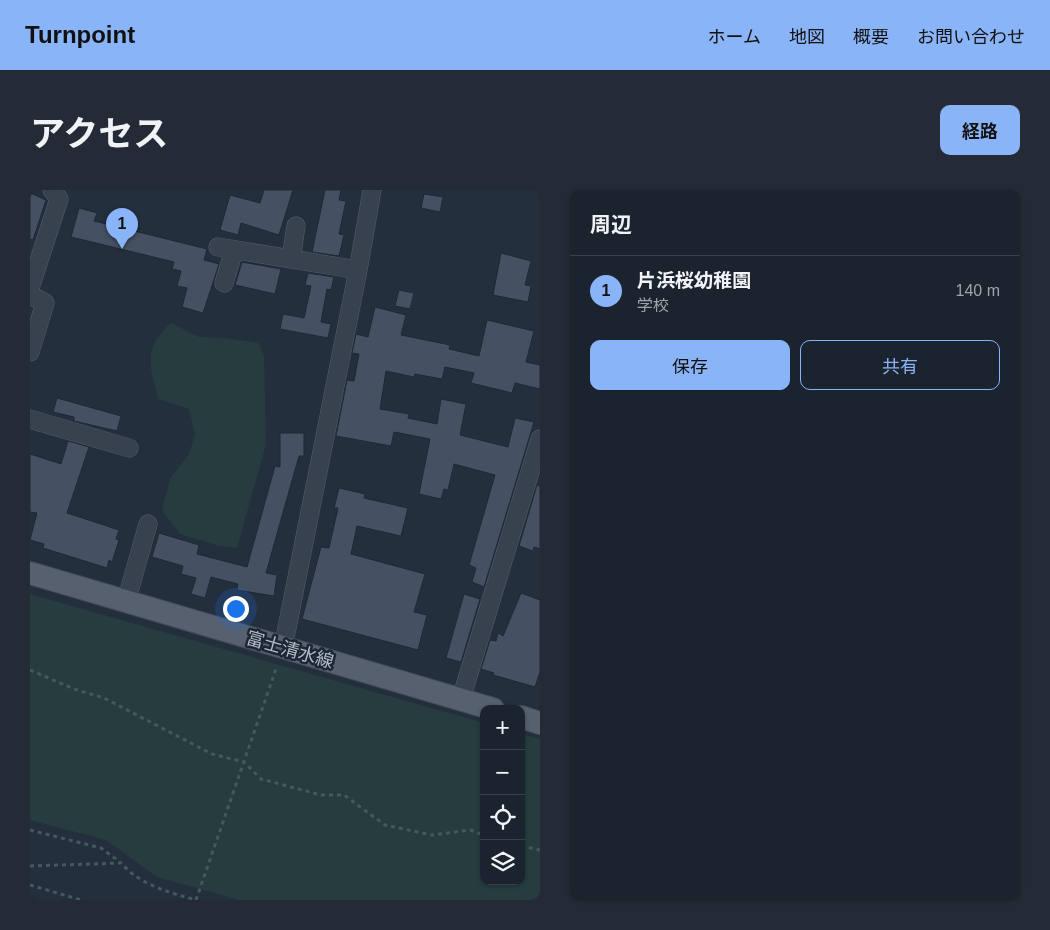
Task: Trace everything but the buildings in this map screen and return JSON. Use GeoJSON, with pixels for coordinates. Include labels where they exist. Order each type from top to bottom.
{"type":"FeatureCollection","features":[{"type":"Feature","properties":{"kind":"main road","name":"富士清水線"},"geometry":{"type":"LineString","coordinates":[[30,574],[481,705]]}},
{"type":"Feature","properties":{"kind":"main road"},"geometry":{"type":"LineString","coordinates":[[525,718],[540,723]]}},
{"type":"Feature","properties":{"kind":"street"},"geometry":{"type":"LineString","coordinates":[[30,288],[59,199],[52,190]]}},
{"type":"Feature","properties":{"kind":"street"},"geometry":{"type":"LineString","coordinates":[[283,648],[358,270],[372,190]]}},
{"type":"Feature","properties":{"kind":"street"},"geometry":{"type":"LineString","coordinates":[[291,259],[296,226]]}},
{"type":"Feature","properties":{"kind":"street"},"geometry":{"type":"LineString","coordinates":[[224,283],[226,248],[358,270]]}},
{"type":"Feature","properties":{"kind":"street"},"geometry":{"type":"LineString","coordinates":[[30,295],[45,302],[30,352]]}},
{"type":"Feature","properties":{"kind":"street"},"geometry":{"type":"LineString","coordinates":[[30,419],[129,448]]}},
{"type":"Feature","properties":{"kind":"street"},"geometry":{"type":"LineString","coordinates":[[462,699],[540,439]]}},
{"type":"Feature","properties":{"kind":"street"},"geometry":{"type":"LineString","coordinates":[[126,602],[148,524]]}},
{"type":"Feature","properties":{"kind":"path"},"geometry":{"type":"LineString","coordinates":[[30,830],[101,848],[121,863],[128,871],[155,888],[196,900],[283,648]]}},
{"type":"Feature","properties":{"kind":"path"},"geometry":{"type":"LineString","coordinates":[[30,670],[74,689],[104,698],[212,754],[244,762],[261,778],[321,796],[344,795],[385,825],[432,835],[470,830],[480,834]]}},
{"type":"Feature","properties":{"kind":"path"},"geometry":{"type":"LineString","coordinates":[[525,847],[540,850]]}},
{"type":"Feature","properties":{"kind":"path"},"geometry":{"type":"LineString","coordinates":[[30,866],[121,863]]}},
{"type":"Feature","properties":{"kind":"path"},"geometry":{"type":"LineString","coordinates":[[30,885],[81,900]]}},
{"type":"Feature","properties":{"kind":"green space"},"geometry":{"type":"Polygon","coordinates":[[[171,323],[199,337],[226,338],[258,343],[264,355],[266,444],[237,548],[216,545],[180,534],[162,510],[170,479],[189,454],[195,434],[189,409],[158,399],[153,377],[151,367],[152,350],[162,332],[171,323]]]}},
{"type":"Feature","properties":{"kind":"green space"},"geometry":{"type":"Polygon","coordinates":[[[30,594],[480,722],[480,885],[525,885],[525,735],[540,739],[540,900],[240,900],[157,877],[106,840],[30,820],[30,594]]]}},
{"type":"Feature","properties":{"kind":"place","name":"片浜桜幼稚園"},"geometry":{"type":"Point","coordinates":[122,249]}}]}
